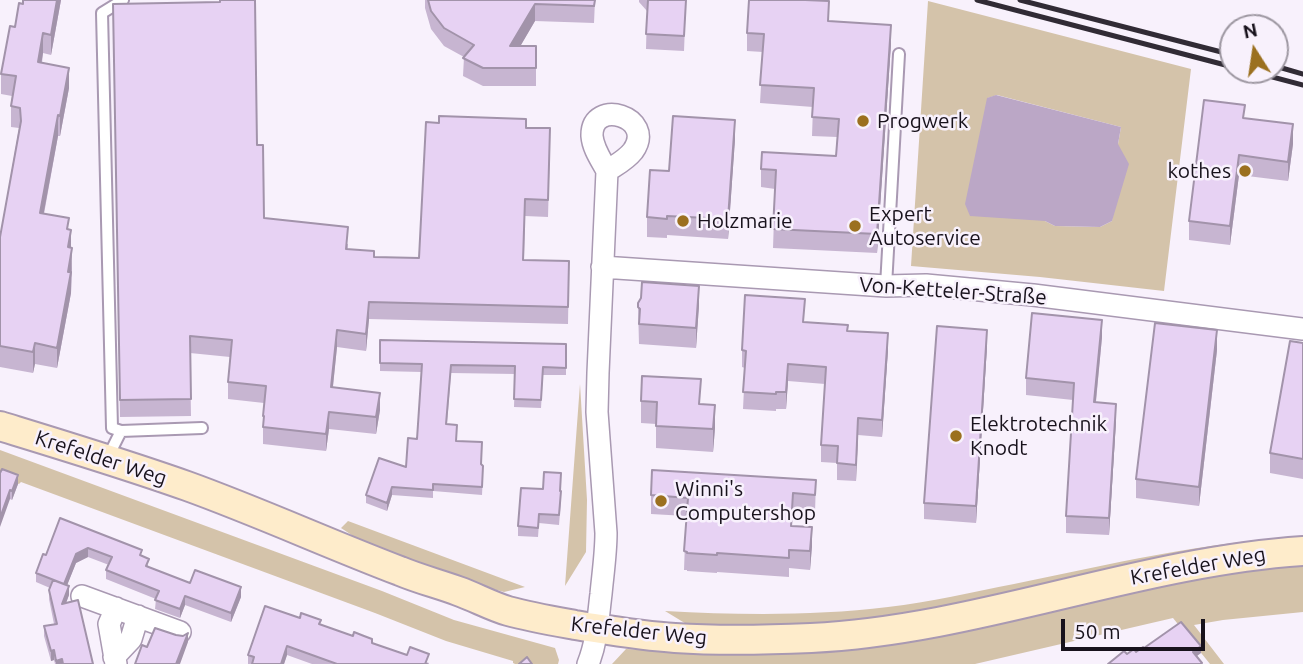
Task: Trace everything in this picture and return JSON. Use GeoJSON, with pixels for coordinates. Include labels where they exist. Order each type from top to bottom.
{"type":"FeatureCollection","features":[{"type":"Feature","properties":{"kind":"street"},"geometry":{"type":"LineString","coordinates":[[588,664],[594,649],[597,628],[606,533],[597,412],[597,373],[607,171]]}},
{"type":"Feature","properties":{"kind":"street","name":"Von-Ketteler-Straße"},"geometry":{"type":"LineString","coordinates":[[602,267],[886,286],[926,285],[1033,295],[1303,329]]}},
{"type":"Feature","properties":{"kind":"street","name":"Krefelder Weg"},"geometry":{"type":"LineString","coordinates":[[0,426],[188,486],[507,611],[597,628],[672,638],[815,638],[877,631],[962,617],[1211,561],[1303,551]]}},
{"type":"Feature","properties":{"kind":"street"},"geometry":{"type":"LineString","coordinates":[[82,596],[180,632]]}},
{"type":"Feature","properties":{"kind":"street"},"geometry":{"type":"LineString","coordinates":[[115,660],[109,624],[116,608]]}},
{"type":"Feature","properties":{"kind":"street"},"geometry":{"type":"LineString","coordinates":[[115,660],[131,639],[138,617]]}},
{"type":"Feature","properties":{"kind":"lane"},"geometry":{"type":"LineString","coordinates":[[123,0],[102,13],[112,428],[202,428]]}},
{"type":"Feature","properties":{"kind":"lane"},"geometry":{"type":"LineString","coordinates":[[886,286],[900,54]]}},
{"type":"Feature","properties":{"kind":"lane"},"geometry":{"type":"LineString","coordinates":[[107,459],[121,430]]}},
{"type":"Feature","properties":{"kind":"shaded area"},"geometry":{"type":"Polygon","coordinates":[[[928,1],[1191,69],[1164,291],[911,266],[928,1]],[[997,95],[988,98],[1045,221],[1055,226],[1100,227],[1112,221],[1121,127],[997,95]]]}},
{"type":"Feature","properties":{"kind":"shaded area"},"geometry":{"type":"Polygon","coordinates":[[[996,95],[1121,127],[1118,144],[1129,164],[1112,221],[1100,227],[1055,226],[1045,221],[970,216],[965,204],[987,98],[996,95]]]}},
{"type":"Feature","properties":{"kind":"shaded area"},"geometry":{"type":"Polygon","coordinates":[[[580,384],[587,500],[586,552],[565,586],[580,384]]]}},
{"type":"Feature","properties":{"kind":"shaded area"},"geometry":{"type":"Polygon","coordinates":[[[0,450],[454,620],[555,648],[558,664],[515,664],[513,661],[446,641],[21,482],[19,484],[0,477],[0,450]]]}},
{"type":"Feature","properties":{"kind":"shaded area"},"geometry":{"type":"Polygon","coordinates":[[[348,521],[525,587],[504,592],[442,575],[376,551],[341,528],[348,521]]]}},
{"type":"Feature","properties":{"kind":"shaded area"},"geometry":{"type":"Polygon","coordinates":[[[1303,536],[1303,541],[889,619],[789,628],[688,625],[665,611],[777,614],[888,607],[1194,549],[1303,536]]]}},
{"type":"Feature","properties":{"kind":"shaded area"},"geometry":{"type":"Polygon","coordinates":[[[1303,561],[1303,612],[1194,625],[1224,664],[1210,664],[1173,618],[975,664],[612,664],[626,649],[696,652],[1303,561]]]}},
{"type":"Feature","properties":{"kind":"building"},"geometry":{"type":"Polygon","coordinates":[[[23,0],[57,0],[51,35],[43,33],[38,62],[69,68],[40,213],[69,218],[67,229],[71,230],[68,247],[72,248],[68,272],[71,272],[57,348],[35,343],[33,352],[0,346],[0,237],[21,121],[20,108],[11,106],[16,76],[1,74],[10,26],[15,27],[19,3],[23,4],[23,0]]]}},
{"type":"Feature","properties":{"kind":"building"},"geometry":{"type":"Polygon","coordinates":[[[255,0],[257,145],[263,145],[264,218],[348,227],[346,249],[374,251],[374,257],[419,258],[426,122],[439,123],[439,116],[526,119],[526,128],[550,128],[548,200],[525,199],[523,260],[569,261],[568,307],[369,302],[366,334],[337,330],[331,387],[380,393],[376,417],[329,412],[326,434],[263,427],[266,386],[228,382],[232,340],[190,336],[191,399],[120,400],[113,4],[255,0]]]}},
{"type":"Feature","properties":{"kind":"building"},"geometry":{"type":"Polygon","coordinates":[[[428,0],[595,0],[594,6],[535,4],[510,46],[536,46],[536,68],[483,68],[463,58],[474,45],[444,28],[431,11],[428,0]]]}},
{"type":"Feature","properties":{"kind":"building"},"geometry":{"type":"Polygon","coordinates":[[[648,0],[686,0],[684,36],[646,34],[648,0]]]}},
{"type":"Feature","properties":{"kind":"building"},"geometry":{"type":"Polygon","coordinates":[[[749,0],[829,1],[828,21],[891,25],[877,234],[773,229],[776,170],[761,169],[762,152],[836,156],[839,119],[812,117],[814,88],[760,85],[764,34],[747,33],[749,0]]]}},
{"type":"Feature","properties":{"kind":"building"},"geometry":{"type":"Polygon","coordinates":[[[1204,100],[1245,105],[1243,118],[1293,124],[1288,162],[1239,155],[1230,226],[1189,221],[1204,100]]]}},
{"type":"Feature","properties":{"kind":"building"},"geometry":{"type":"Polygon","coordinates":[[[673,116],[735,120],[728,219],[647,217],[650,170],[669,171],[673,116]]]}},
{"type":"Feature","properties":{"kind":"building"},"geometry":{"type":"Polygon","coordinates":[[[642,282],[699,286],[696,328],[639,324],[638,303],[642,282]]]}},
{"type":"Feature","properties":{"kind":"building"},"geometry":{"type":"Polygon","coordinates":[[[745,295],[805,299],[803,322],[848,325],[847,331],[888,333],[882,420],[858,418],[856,465],[837,463],[838,446],[821,445],[826,367],[788,364],[786,392],[743,392],[746,351],[742,350],[745,295]]]}},
{"type":"Feature","properties":{"kind":"building"},"geometry":{"type":"Polygon","coordinates":[[[1032,313],[1102,320],[1094,402],[1116,404],[1109,518],[1066,516],[1074,383],[1026,378],[1032,313]]]}},
{"type":"Feature","properties":{"kind":"building"},"geometry":{"type":"Polygon","coordinates":[[[1155,323],[1217,330],[1199,487],[1136,479],[1155,323]]]}},
{"type":"Feature","properties":{"kind":"building"},"geometry":{"type":"Polygon","coordinates":[[[937,326],[987,330],[976,506],[924,503],[937,326]]]}},
{"type":"Feature","properties":{"kind":"building"},"geometry":{"type":"Polygon","coordinates":[[[380,340],[566,344],[566,368],[543,367],[541,400],[514,399],[515,366],[451,365],[446,424],[457,425],[456,441],[482,442],[482,487],[433,484],[433,490],[392,487],[387,503],[366,495],[379,458],[406,467],[408,438],[417,439],[422,364],[380,363],[380,340]]]}},
{"type":"Feature","properties":{"kind":"building"},"geometry":{"type":"Polygon","coordinates":[[[1290,341],[1303,343],[1303,459],[1270,453],[1290,341]]]}},
{"type":"Feature","properties":{"kind":"building"},"geometry":{"type":"Polygon","coordinates":[[[642,376],[701,379],[699,404],[715,405],[713,429],[656,426],[657,402],[641,401],[642,376]]]}},
{"type":"Feature","properties":{"kind":"building"},"geometry":{"type":"Polygon","coordinates":[[[2,469],[18,475],[0,518],[0,473],[2,469]]]}},
{"type":"Feature","properties":{"kind":"building"},"geometry":{"type":"Polygon","coordinates":[[[652,470],[816,480],[815,495],[793,493],[791,526],[812,527],[810,551],[789,550],[789,558],[687,553],[684,551],[688,498],[651,495],[652,470]]]}},
{"type":"Feature","properties":{"kind":"building"},"geometry":{"type":"Polygon","coordinates":[[[544,472],[561,473],[559,515],[539,514],[538,528],[518,526],[521,488],[543,489],[544,472]]]}},
{"type":"Feature","properties":{"kind":"building"},"geometry":{"type":"Polygon","coordinates":[[[60,518],[142,550],[140,555],[149,559],[146,566],[190,583],[195,570],[241,587],[231,613],[185,596],[180,609],[155,600],[159,591],[106,570],[112,557],[88,548],[76,554],[64,584],[36,573],[60,518]]]}},
{"type":"Feature","properties":{"kind":"building"},"geometry":{"type":"Polygon","coordinates":[[[53,580],[69,586],[62,604],[78,600],[93,664],[63,664],[62,659],[56,661],[54,650],[51,651],[44,626],[57,624],[49,590],[53,580]]]}},
{"type":"Feature","properties":{"kind":"building"},"geometry":{"type":"Polygon","coordinates":[[[265,606],[300,618],[301,613],[321,620],[319,624],[353,636],[354,632],[372,639],[372,643],[407,655],[410,647],[429,654],[425,664],[337,664],[287,646],[281,664],[252,664],[254,657],[248,655],[265,606]]]}},
{"type":"Feature","properties":{"kind":"building"},"geometry":{"type":"Polygon","coordinates":[[[1181,622],[1201,646],[1193,652],[1201,664],[1108,664],[1124,651],[1127,654],[1134,649],[1136,652],[1144,648],[1181,622]]]}},
{"type":"Feature","properties":{"kind":"building"},"geometry":{"type":"Polygon","coordinates":[[[155,628],[176,635],[183,636],[188,633],[176,664],[135,664],[142,645],[147,647],[155,628]]]}},
{"type":"Feature","properties":{"kind":"building"},"geometry":{"type":"Polygon","coordinates":[[[527,657],[532,664],[519,664],[527,657]]]}},
{"type":"Feature","properties":{"kind":"railway"},"geometry":{"type":"LineString","coordinates":[[977,0],[1219,63]]}},
{"type":"Feature","properties":{"kind":"railway"},"geometry":{"type":"LineString","coordinates":[[1020,0],[1219,51]]}},
{"type":"Feature","properties":{"kind":"railway"},"geometry":{"type":"LineString","coordinates":[[1289,70],[1303,74]]}},
{"type":"Feature","properties":{"kind":"railway"},"geometry":{"type":"LineString","coordinates":[[1289,81],[1303,85]]}},
{"type":"Feature","properties":{"kind":"place","name":"Progwerk"},"geometry":{"type":"Point","coordinates":[863,121]}},
{"type":"Feature","properties":{"kind":"place","name":"kothes"},"geometry":{"type":"Point","coordinates":[1245,171]}},
{"type":"Feature","properties":{"kind":"place","name":"Holzmarie"},"geometry":{"type":"Point","coordinates":[683,221]}},
{"type":"Feature","properties":{"kind":"place","name":"Expert Autoservice"},"geometry":{"type":"Point","coordinates":[855,226]}},
{"type":"Feature","properties":{"kind":"place","name":"Elektrotechnik Knodt"},"geometry":{"type":"Point","coordinates":[956,436]}},
{"type":"Feature","properties":{"kind":"place","name":"Winni's Computershop"},"geometry":{"type":"Point","coordinates":[661,501]}}]}
